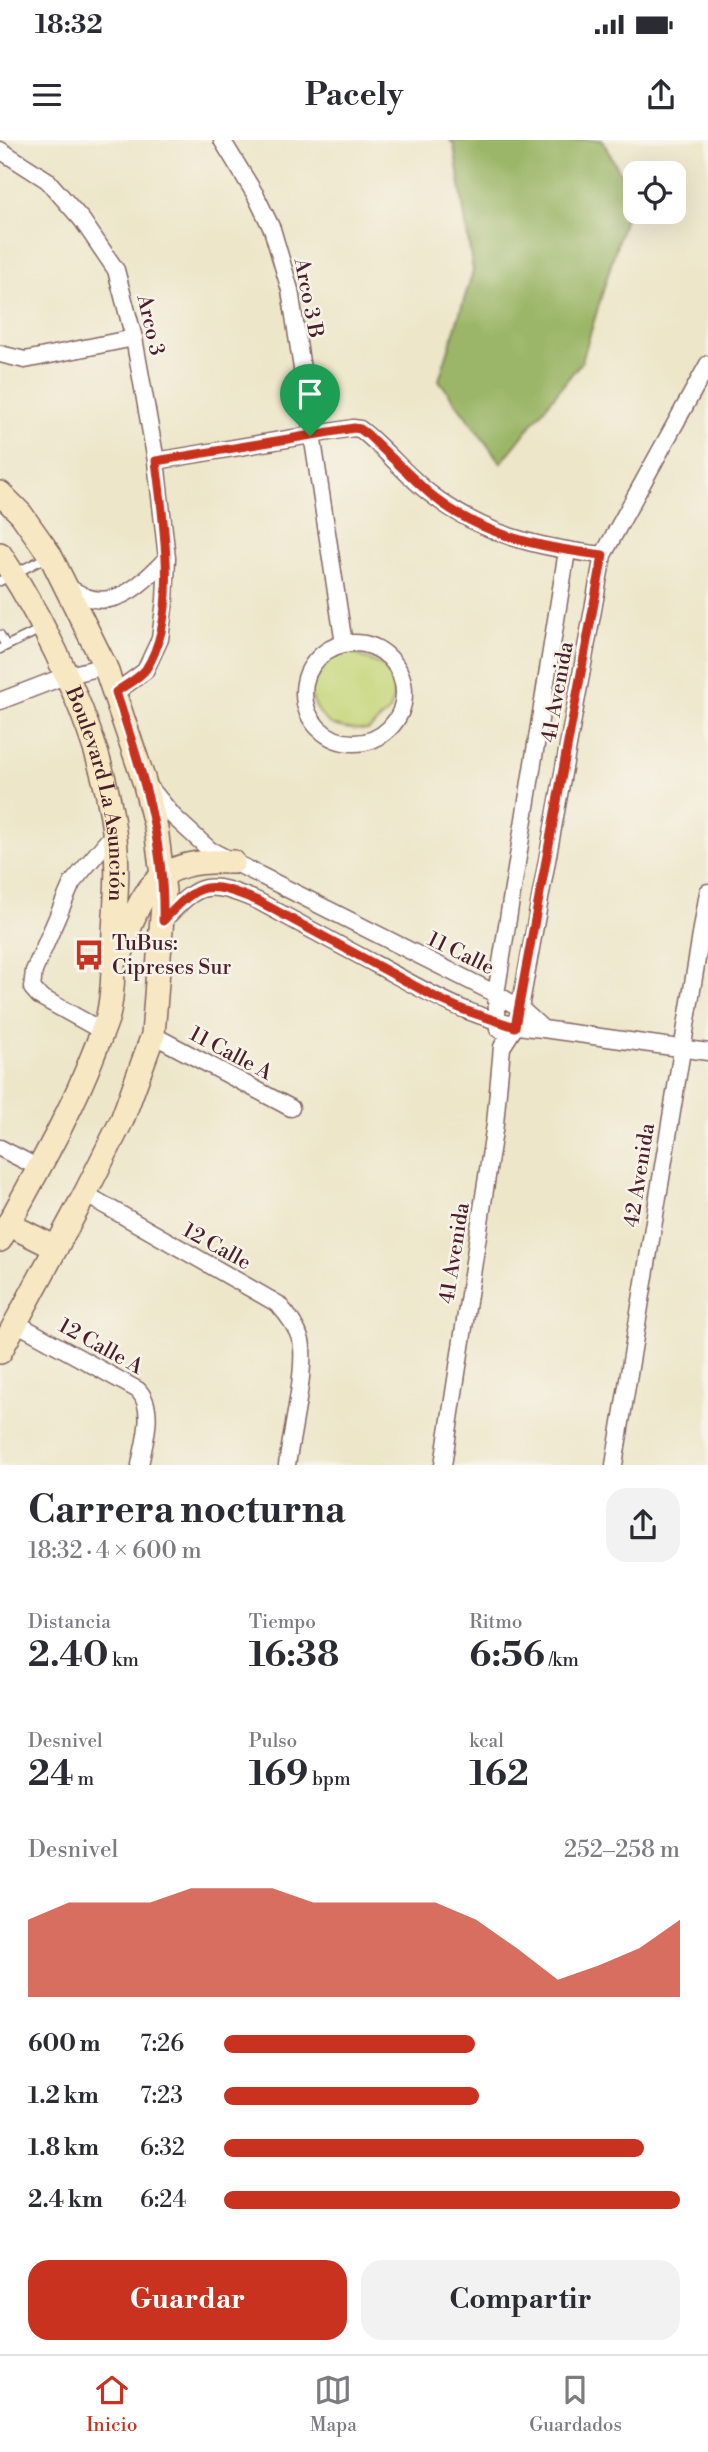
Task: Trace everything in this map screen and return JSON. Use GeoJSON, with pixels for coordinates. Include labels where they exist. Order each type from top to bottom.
{"type":"FeatureCollection","features":[{"type":"Feature","properties":{"kind":"main road","name":"Boulevard La Asunción"},"geometry":{"type":"LineString","coordinates":[[0,492],[10,512],[50,555],[105,666],[144,781],[156,828],[163,874],[163,921],[153,1035],[122,1120],[0,1352]]}},
{"type":"Feature","properties":{"kind":"main road","name":"Boulevard La Asunción"},"geometry":{"type":"LineString","coordinates":[[0,554],[7,577],[43,628],[94,747],[115,832],[116,891],[113,981],[107,1017],[77,1097],[4,1232]]}},
{"type":"Feature","properties":{"kind":"main road"},"geometry":{"type":"LineString","coordinates":[[113,981],[135,910],[142,897],[163,874],[188,863],[205,860],[233,862]]}},
{"type":"Feature","properties":{"kind":"main road"},"geometry":{"type":"LineString","coordinates":[[4,1232],[56,1248]]}},
{"type":"Feature","properties":{"kind":"street","name":"Arco 3 B"},"geometry":{"type":"LineString","coordinates":[[222,140],[255,194],[272,229],[290,290],[310,436],[344,643]]}},
{"type":"Feature","properties":{"kind":"street","name":"Arco 3"},"geometry":{"type":"LineString","coordinates":[[0,150],[47,180],[82,220],[116,270],[134,338],[156,461],[167,558],[165,600],[160,639],[145,671],[116,692]]}},
{"type":"Feature","properties":{"kind":"street"},"geometry":{"type":"LineString","coordinates":[[0,354],[24,360],[134,338]]}},
{"type":"Feature","properties":{"kind":"street","name":"41 Avenida"},"geometry":{"type":"LineString","coordinates":[[502,1046],[515,1027],[520,1008],[603,555],[708,364]]}},
{"type":"Feature","properties":{"kind":"street"},"geometry":{"type":"LineString","coordinates":[[156,461],[360,429],[431,495],[479,525],[514,540],[603,555]]}},
{"type":"Feature","properties":{"kind":"street","name":"41 Avenida"},"geometry":{"type":"LineString","coordinates":[[443,1465],[495,1125],[502,1046],[496,1021],[496,994],[567,551]]}},
{"type":"Feature","properties":{"kind":"street"},"geometry":{"type":"LineString","coordinates":[[67,587],[88,598],[113,597],[138,586],[167,558]]}},
{"type":"Feature","properties":{"kind":"street"},"geometry":{"type":"LineString","coordinates":[[344,643],[361,643],[377,648],[391,659],[400,673],[404,689],[402,706],[395,721],[383,733],[368,741],[351,743],[335,739],[321,731],[304,704],[303,688],[307,672],[322,654],[344,643]]}},
{"type":"Feature","properties":{"kind":"street"},"geometry":{"type":"LineString","coordinates":[[2,704],[65,676],[105,666]]}},
{"type":"Feature","properties":{"kind":"street","name":"11 Calle"},"geometry":{"type":"LineString","coordinates":[[144,781],[174,817],[210,849],[496,994],[520,1008],[543,1029]]}},
{"type":"Feature","properties":{"kind":"street"},"geometry":{"type":"LineString","coordinates":[[102,1031],[38,996],[32,988],[34,971],[72,884],[115,832]]}},
{"type":"Feature","properties":{"kind":"street"},"geometry":{"type":"LineString","coordinates":[[163,921],[193,891],[211,887],[228,889],[258,901],[437,998],[496,1021],[515,1027],[708,1052]]}},
{"type":"Feature","properties":{"kind":"street","name":"42 Avenida"},"geometry":{"type":"LineString","coordinates":[[614,1465],[708,892]]}},
{"type":"Feature","properties":{"kind":"street","name":"11 Calle A"},"geometry":{"type":"LineString","coordinates":[[153,1035],[291,1108]]}},
{"type":"Feature","properties":{"kind":"street"},"geometry":{"type":"LineString","coordinates":[[0,1148],[38,1168]]}},
{"type":"Feature","properties":{"kind":"street","name":"12 Calle"},"geometry":{"type":"LineString","coordinates":[[85,1194],[278,1304],[296,1327],[303,1356],[287,1465]]}},
{"type":"Feature","properties":{"kind":"street","name":"12 Calle A"},"geometry":{"type":"LineString","coordinates":[[16,1323],[138,1390],[146,1400],[147,1419],[136,1463]]}},
{"type":"Feature","properties":{"kind":"lane"},"geometry":{"type":"LineString","coordinates":[[7,577],[50,555]]}},
{"type":"Feature","properties":{"kind":"lane"},"geometry":{"type":"LineString","coordinates":[[0,635],[3,648],[43,628]]}},
{"type":"Feature","properties":{"kind":"green space"},"geometry":{"type":"Polygon","coordinates":[[[450,140],[602,140],[623,178],[623,224],[582,361],[501,463],[439,380],[473,271],[454,145],[450,140]]]}},
{"type":"Feature","properties":{"kind":"green space"},"geometry":{"type":"Polygon","coordinates":[[[347,651],[384,666],[391,678],[394,698],[390,711],[368,730],[345,729],[329,723],[318,711],[309,690],[322,664],[347,651]]]}},
{"type":"Feature","properties":{"kind":"place","name":"TuBus: Cipreses Sur"},"geometry":{"type":"Point","coordinates":[89,955]}},
{"type":"Feature","properties":{"kind":"route"},"geometry":{"type":"LineString","coordinates":[[360,429],[431,495],[479,525],[514,540],[603,555],[515,1027],[437,998],[258,901],[228,889],[211,887],[193,891],[163,921],[163,874],[156,828],[116,692],[145,671],[160,639],[167,558],[156,461],[310,436],[360,429]]}}]}
